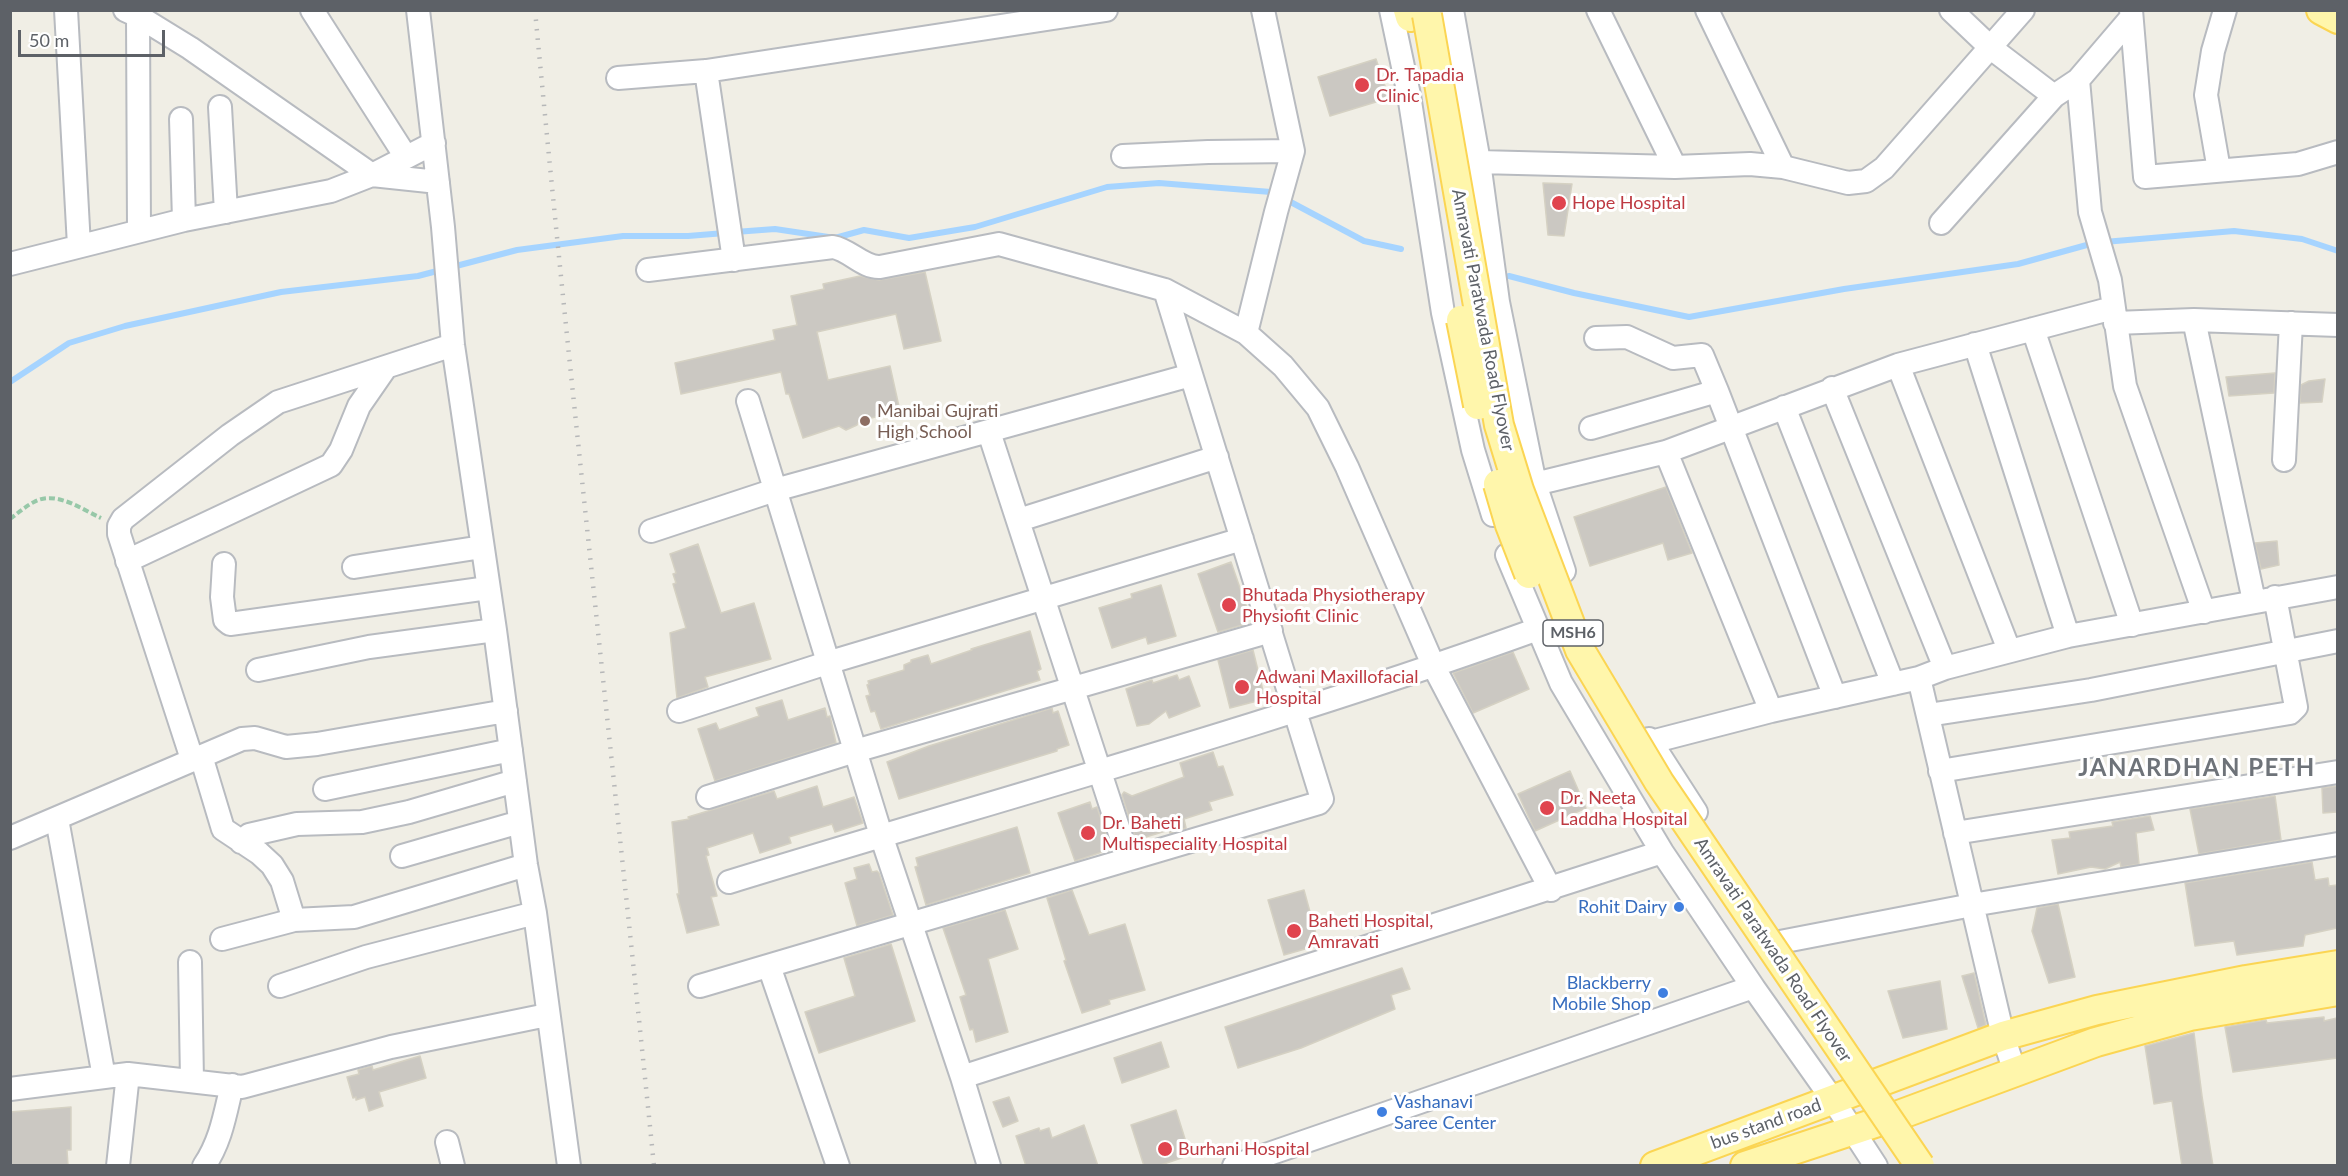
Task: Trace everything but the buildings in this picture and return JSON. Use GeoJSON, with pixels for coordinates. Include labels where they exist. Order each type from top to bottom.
{"type":"FeatureCollection","features":[{"type":"Feature","properties":{"kind":"main road"},"geometry":{"type":"LineString","coordinates":[[2321,10],[2337,19]]}},
{"type":"Feature","properties":{"kind":"main road","name":"Amravati Paratwada Road Flyover"},"geometry":{"type":"LineString","coordinates":[[1419,12],[1469,366],[1490,456],[1510,525],[1540,600],[1562,650],[1589,700],[1635,775],[1897,1166]]}},
{"type":"Feature","properties":{"kind":"main road","name":"Amravati Paratwada Road Flyover"},"geometry":{"type":"LineString","coordinates":[[1419,12],[1499,425],[1519,490],[1580,650],[1659,782],[1920,1166]]}},
{"type":"Feature","properties":{"kind":"main road","name":"bus stand road"},"geometry":{"type":"LineString","coordinates":[[1655,1166],[1684,1160],[1876,1082],[2003,1036],[2097,1010],[2246,980],[2337,965]]}},
{"type":"Feature","properties":{"kind":"main road","name":"bus stand road"},"geometry":{"type":"LineString","coordinates":[[1744,1166],[1899,1115],[2096,1042],[2190,1016],[2337,991]]}},
{"type":"Feature","properties":{"kind":"street"},"geometry":{"type":"LineString","coordinates":[[66,10],[79,246]]}},
{"type":"Feature","properties":{"kind":"street"},"geometry":{"type":"LineString","coordinates":[[312,10],[406,157]]}},
{"type":"Feature","properties":{"kind":"street"},"geometry":{"type":"LineString","coordinates":[[418,10],[443,227],[453,345],[570,1166]]}},
{"type":"Feature","properties":{"kind":"street"},"geometry":{"type":"LineString","coordinates":[[618,78],[706,71],[1073,13],[1106,10]]}},
{"type":"Feature","properties":{"kind":"street"},"geometry":{"type":"LineString","coordinates":[[1246,333],[1292,155],[1263,10]]}},
{"type":"Feature","properties":{"kind":"street"},"geometry":{"type":"LineString","coordinates":[[1598,10],[1675,167]]}},
{"type":"Feature","properties":{"kind":"street"},"geometry":{"type":"LineString","coordinates":[[1707,10],[1783,167]]}},
{"type":"Feature","properties":{"kind":"street"},"geometry":{"type":"LineString","coordinates":[[1951,10],[1991,48],[2054,96]]}},
{"type":"Feature","properties":{"kind":"street"},"geometry":{"type":"LineString","coordinates":[[1479,162],[1675,167],[1750,165],[1783,167],[1848,183],[1866,181],[1884,168],[2023,10]]}},
{"type":"Feature","properties":{"kind":"street"},"geometry":{"type":"LineString","coordinates":[[2218,171],[2206,95],[2213,51],[2225,10]]}},
{"type":"Feature","properties":{"kind":"street"},"geometry":{"type":"LineString","coordinates":[[1419,12],[1479,162],[1498,302],[1535,484],[1570,588],[1593,643],[1629,710],[1780,942],[1899,1115],[1931,1166]]}},
{"type":"Feature","properties":{"kind":"street"},"geometry":{"type":"LineString","coordinates":[[1419,12],[1409,95],[1443,313],[1473,450],[1501,540],[1561,683],[1662,852],[1876,1166]]}},
{"type":"Feature","properties":{"kind":"street"},"geometry":{"type":"LineString","coordinates":[[132,13],[139,231]]}},
{"type":"Feature","properties":{"kind":"street"},"geometry":{"type":"LineString","coordinates":[[132,13],[190,48],[372,175],[438,182]]}},
{"type":"Feature","properties":{"kind":"street"},"geometry":{"type":"LineString","coordinates":[[2131,14],[2145,177],[2298,164],[2337,152]]}},
{"type":"Feature","properties":{"kind":"street"},"geometry":{"type":"LineString","coordinates":[[1941,223],[2054,96],[2078,80],[2131,14]]}},
{"type":"Feature","properties":{"kind":"street"},"geometry":{"type":"LineString","coordinates":[[706,71],[733,256]]}},
{"type":"Feature","properties":{"kind":"street"},"geometry":{"type":"LineString","coordinates":[[2078,80],[2090,212],[2110,280],[2125,386],[2204,612]]}},
{"type":"Feature","properties":{"kind":"street"},"geometry":{"type":"LineString","coordinates":[[220,107],[226,212]]}},
{"type":"Feature","properties":{"kind":"street"},"geometry":{"type":"LineString","coordinates":[[181,119],[184,220]]}},
{"type":"Feature","properties":{"kind":"street"},"geometry":{"type":"LineString","coordinates":[[10,264],[184,220],[331,191],[372,175],[434,143]]}},
{"type":"Feature","properties":{"kind":"street"},"geometry":{"type":"LineString","coordinates":[[1123,156],[1208,152],[1292,155]]}},
{"type":"Feature","properties":{"kind":"street"},"geometry":{"type":"LineString","coordinates":[[648,270],[733,256],[832,247],[845,250],[869,266],[880,267],[999,244],[1165,290],[1246,333],[1283,366],[1318,408],[1347,467],[1434,667],[1551,890]]}},
{"type":"Feature","properties":{"kind":"street"},"geometry":{"type":"LineString","coordinates":[[700,986],[1319,802],[1322,795],[1165,290]]}},
{"type":"Feature","properties":{"kind":"street"},"geometry":{"type":"LineString","coordinates":[[1535,484],[1666,453],[1832,388],[1898,365],[2033,329],[2114,316],[2337,325]]}},
{"type":"Feature","properties":{"kind":"street"},"geometry":{"type":"LineString","coordinates":[[1940,771],[2290,712],[2296,707],[2285,652],[2265,599],[2194,320]]}},
{"type":"Feature","properties":{"kind":"street"},"geometry":{"type":"LineString","coordinates":[[2284,460],[2291,323]]}},
{"type":"Feature","properties":{"kind":"street"},"geometry":{"type":"LineString","coordinates":[[2033,329],[2132,625]]}},
{"type":"Feature","properties":{"kind":"street"},"geometry":{"type":"LineString","coordinates":[[1596,338],[1627,338],[1673,358],[1699,353],[1702,355],[1836,697]]}},
{"type":"Feature","properties":{"kind":"street"},"geometry":{"type":"LineString","coordinates":[[1975,344],[2068,636]]}},
{"type":"Feature","properties":{"kind":"street"},"geometry":{"type":"LineString","coordinates":[[294,920],[282,881],[272,865],[259,853],[234,837],[196,757],[127,561],[119,526],[123,519],[152,495],[230,435],[278,402],[453,345]]}},
{"type":"Feature","properties":{"kind":"street"},"geometry":{"type":"LineString","coordinates":[[1898,365],[2009,650]]}},
{"type":"Feature","properties":{"kind":"street"},"geometry":{"type":"LineString","coordinates":[[127,561],[331,465],[342,450],[359,406],[386,367]]}},
{"type":"Feature","properties":{"kind":"street"},"geometry":{"type":"LineString","coordinates":[[651,531],[775,490],[1191,375]]}},
{"type":"Feature","properties":{"kind":"street"},"geometry":{"type":"LineString","coordinates":[[1832,388],[1945,668]]}},
{"type":"Feature","properties":{"kind":"street"},"geometry":{"type":"LineString","coordinates":[[1591,428],[1717,391]]}},
{"type":"Feature","properties":{"kind":"street"},"geometry":{"type":"LineString","coordinates":[[748,401],[881,835],[962,1077],[989,1166]]}},
{"type":"Feature","properties":{"kind":"street"},"geometry":{"type":"LineString","coordinates":[[1785,407],[1893,684]]}},
{"type":"Feature","properties":{"kind":"street"},"geometry":{"type":"LineString","coordinates":[[989,432],[1128,858]]}},
{"type":"Feature","properties":{"kind":"street"},"geometry":{"type":"LineString","coordinates":[[1666,453],[1772,711]]}},
{"type":"Feature","properties":{"kind":"street"},"geometry":{"type":"LineString","coordinates":[[1019,520],[1217,457]]}},
{"type":"Feature","properties":{"kind":"street"},"geometry":{"type":"LineString","coordinates":[[679,711],[827,663],[1242,539]]}},
{"type":"Feature","properties":{"kind":"street"},"geometry":{"type":"LineString","coordinates":[[354,567],[482,547]]}},
{"type":"Feature","properties":{"kind":"street"},"geometry":{"type":"LineString","coordinates":[[224,564],[223,609],[225,620],[230,624],[488,588]]}},
{"type":"Feature","properties":{"kind":"street"},"geometry":{"type":"LineString","coordinates":[[1651,742],[1772,711],[1919,678],[1945,668],[2068,636],[2337,587]]}},
{"type":"Feature","properties":{"kind":"street"},"geometry":{"type":"LineString","coordinates":[[729,882],[1296,712],[1434,667],[1538,629]]}},
{"type":"Feature","properties":{"kind":"street"},"geometry":{"type":"LineString","coordinates":[[258,670],[369,647],[495,630]]}},
{"type":"Feature","properties":{"kind":"street"},"geometry":{"type":"LineString","coordinates":[[708,797],[855,751],[1270,631]]}},
{"type":"Feature","properties":{"kind":"street"},"geometry":{"type":"LineString","coordinates":[[1928,715],[2080,692],[2337,641]]}},
{"type":"Feature","properties":{"kind":"street"},"geometry":{"type":"LineString","coordinates":[[1919,678],[2003,1036],[2015,1072]]}},
{"type":"Feature","properties":{"kind":"street"},"geometry":{"type":"LineString","coordinates":[[10,838],[196,757],[249,738],[286,747],[317,744],[506,711]]}},
{"type":"Feature","properties":{"kind":"street"},"geometry":{"type":"LineString","coordinates":[[325,789],[511,750]]}},
{"type":"Feature","properties":{"kind":"street"},"geometry":{"type":"LineString","coordinates":[[1955,833],[2337,772]]}},
{"type":"Feature","properties":{"kind":"street"},"geometry":{"type":"LineString","coordinates":[[234,837],[297,824],[362,822],[400,814],[516,781]]}},
{"type":"Feature","properties":{"kind":"street"},"geometry":{"type":"LineString","coordinates":[[57,819],[104,1077]]}},
{"type":"Feature","properties":{"kind":"street"},"geometry":{"type":"LineString","coordinates":[[402,856],[520,822]]}},
{"type":"Feature","properties":{"kind":"street"},"geometry":{"type":"LineString","coordinates":[[1780,942],[1972,905],[2337,844]]}},
{"type":"Feature","properties":{"kind":"street"},"geometry":{"type":"LineString","coordinates":[[962,1077],[1551,890],[1662,852]]}},
{"type":"Feature","properties":{"kind":"street"},"geometry":{"type":"LineString","coordinates":[[222,939],[294,920],[354,917],[526,865]]}},
{"type":"Feature","properties":{"kind":"street"},"geometry":{"type":"LineString","coordinates":[[280,986],[366,957],[535,913]]}},
{"type":"Feature","properties":{"kind":"street"},"geometry":{"type":"LineString","coordinates":[[190,962],[192,1081]]}},
{"type":"Feature","properties":{"kind":"street"},"geometry":{"type":"LineString","coordinates":[[769,966],[838,1166]]}},
{"type":"Feature","properties":{"kind":"street"},"geometry":{"type":"LineString","coordinates":[[1234,1166],[1753,987]]}},
{"type":"Feature","properties":{"kind":"street"},"geometry":{"type":"LineString","coordinates":[[10,1089],[128,1074],[242,1087],[391,1047],[548,1015]]}},
{"type":"Feature","properties":{"kind":"street"},"geometry":{"type":"LineString","coordinates":[[118,1166],[128,1074]]}},
{"type":"Feature","properties":{"kind":"street"},"geometry":{"type":"LineString","coordinates":[[204,1166],[220,1136],[232,1085]]}},
{"type":"Feature","properties":{"kind":"street"},"geometry":{"type":"LineString","coordinates":[[447,1142],[453,1166]]}},
{"type":"Feature","properties":{"kind":"path"},"geometry":{"type":"LineString","coordinates":[[10,519],[34,501],[56,498],[119,526]]}},
{"type":"Feature","properties":{"kind":"waterway"},"geometry":{"type":"LineString","coordinates":[[735,232],[775,229],[835,238],[864,230],[909,238],[975,227],[1107,187],[1159,183],[1276,194]]}},
{"type":"Feature","properties":{"kind":"waterway"},"geometry":{"type":"LineString","coordinates":[[1285,199],[1364,241],[1401,249]]}},
{"type":"Feature","properties":{"kind":"waterway"},"geometry":{"type":"LineString","coordinates":[[2104,242],[2234,231],[2302,239],[2338,251]]}},
{"type":"Feature","properties":{"kind":"waterway"},"geometry":{"type":"LineString","coordinates":[[10,382],[69,343],[125,326],[281,292],[418,276],[517,250],[623,236],[688,236],[725,233]]}},
{"type":"Feature","properties":{"kind":"waterway"},"geometry":{"type":"LineString","coordinates":[[1509,276],[1574,293],[1689,317],[1844,289],[2018,264],[2094,243]]}},
{"type":"Feature","properties":{"kind":"railway"},"geometry":{"type":"LineString","coordinates":[[535,10],[654,1166]]}},
{"type":"Feature","properties":{"kind":"place","name":"Dr. Tapadia Clinic"},"geometry":{"type":"Point","coordinates":[1362,85]}},
{"type":"Feature","properties":{"kind":"place","name":"Hope Hospital"},"geometry":{"type":"Point","coordinates":[1559,203]}},
{"type":"Feature","properties":{"kind":"place","name":"Manibai Gujrati High School"},"geometry":{"type":"Point","coordinates":[865,421]}},
{"type":"Feature","properties":{"kind":"place","name":"Bhutada Physiotherapy Physiofit Clinic"},"geometry":{"type":"Point","coordinates":[1229,605]}},
{"type":"Feature","properties":{"kind":"place","name":"Adwani Maxillofacial Hospital"},"geometry":{"type":"Point","coordinates":[1242,687]}},
{"type":"Feature","properties":{"kind":"place","name":"Dr. Neeta Laddha Hospital"},"geometry":{"type":"Point","coordinates":[1547,808]}},
{"type":"Feature","properties":{"kind":"place","name":"Dr. Baheti Multispeciality Hospital"},"geometry":{"type":"Point","coordinates":[1088,833]}},
{"type":"Feature","properties":{"kind":"place","name":"Rohit Dairy"},"geometry":{"type":"Point","coordinates":[1679,907]}},
{"type":"Feature","properties":{"kind":"place","name":"Baheti Hospital, Amravati"},"geometry":{"type":"Point","coordinates":[1294,931]}},
{"type":"Feature","properties":{"kind":"place","name":"Blackberry Mobile Shop"},"geometry":{"type":"Point","coordinates":[1663,993]}},
{"type":"Feature","properties":{"kind":"place","name":"Vashanavi Saree Center"},"geometry":{"type":"Point","coordinates":[1382,1112]}},
{"type":"Feature","properties":{"kind":"place","name":"Burhani Hospital"},"geometry":{"type":"Point","coordinates":[1165,1149]}},
{"type":"Feature","properties":{"kind":"district","name":"JANARDHAN PETH"},"geometry":{"type":"Point","coordinates":[2197,768]}}]}
